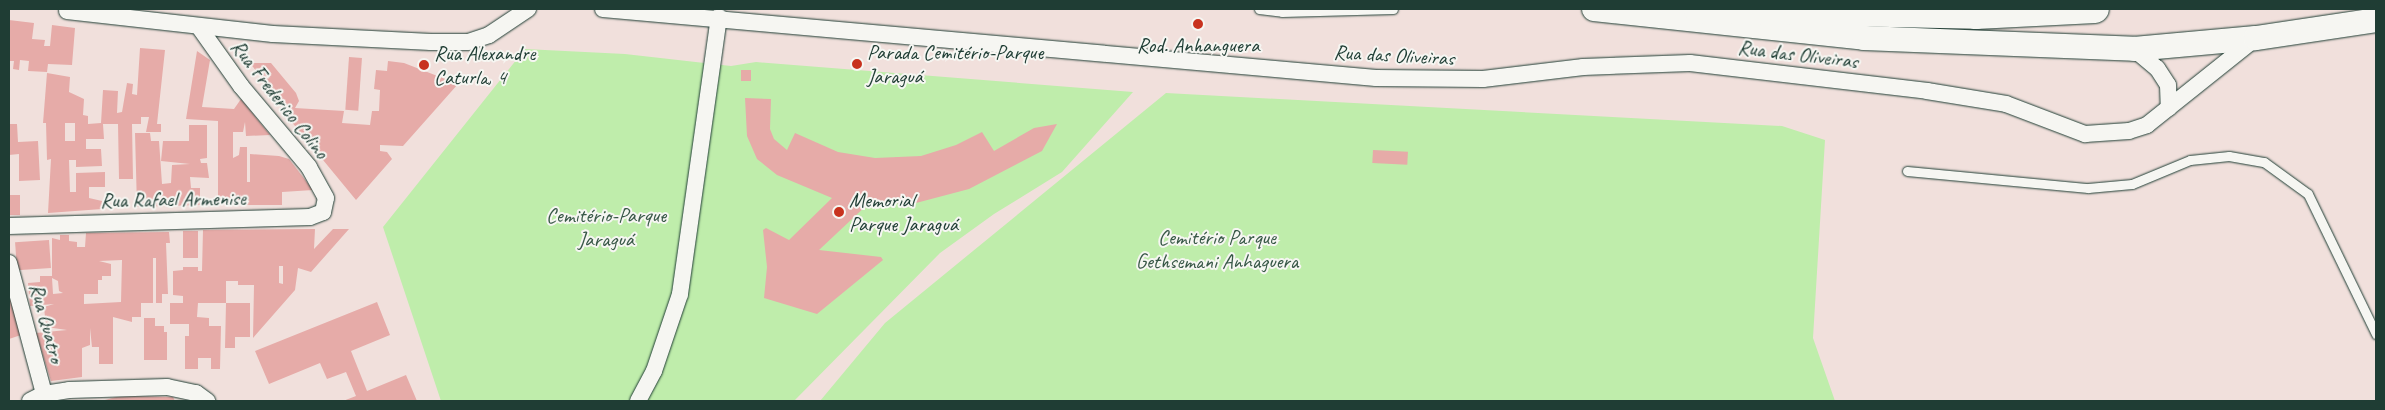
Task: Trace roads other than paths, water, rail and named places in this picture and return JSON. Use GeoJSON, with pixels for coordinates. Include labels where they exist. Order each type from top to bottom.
{"type":"FeatureCollection","features":[{"type":"Feature","properties":{"kind":"highway"},"geometry":{"type":"LineString","coordinates":[[1698,9],[1976,15],[2095,9]]}},
{"type":"Feature","properties":{"kind":"main road"},"geometry":{"type":"LineString","coordinates":[[1594,9],[1864,38],[2134,49],[2256,38],[2376,20]]}},
{"type":"Feature","properties":{"kind":"street"},"geometry":{"type":"LineString","coordinates":[[67,11],[273,34],[468,42],[489,35],[528,9]]}},
{"type":"Feature","properties":{"kind":"street","name":"Rua das Oliveiras"},"geometry":{"type":"LineString","coordinates":[[603,9],[719,17],[1376,78],[1483,79],[1602,66],[1690,63],[1965,97],[2006,104],[2085,134],[2129,131],[2147,125],[2256,38]]}},
{"type":"Feature","properties":{"kind":"street"},"geometry":{"type":"LineString","coordinates":[[638,401],[654,370],[680,294],[719,17]]}},
{"type":"Feature","properties":{"kind":"street","name":"Rua Frederico Colino"},"geometry":{"type":"LineString","coordinates":[[199,27],[241,86],[309,167],[326,198]]}},
{"type":"Feature","properties":{"kind":"street"},"geometry":{"type":"LineString","coordinates":[[2134,49],[2156,68],[2168,86],[2169,108]]}},
{"type":"Feature","properties":{"kind":"street","name":"Rua Rafael Armenise"},"geometry":{"type":"LineString","coordinates":[[9,226],[310,217],[323,212],[326,198]]}},
{"type":"Feature","properties":{"kind":"street","name":"Rua Quatro"},"geometry":{"type":"LineString","coordinates":[[9,263],[37,398]]}},
{"type":"Feature","properties":{"kind":"street"},"geometry":{"type":"LineString","coordinates":[[37,398],[108,388],[167,386],[196,393],[208,401]]}},
{"type":"Feature","properties":{"kind":"lane"},"geometry":{"type":"LineString","coordinates":[[1259,9],[1282,12],[1393,9]]}},
{"type":"Feature","properties":{"kind":"lane"},"geometry":{"type":"LineString","coordinates":[[1907,171],[2088,188],[2132,184],[2190,160],[2229,156],[2264,162],[2308,194],[2376,334]]}},
{"type":"Feature","properties":{"kind":"place","name":"Rod. Anhanguera"},"geometry":{"type":"Point","coordinates":[1198,24]}},
{"type":"Feature","properties":{"kind":"place","name":"Parada Cemitério-Parque Jaraguá"},"geometry":{"type":"Point","coordinates":[857,64]}},
{"type":"Feature","properties":{"kind":"place","name":"Rua Alexandre Caturla, 4"},"geometry":{"type":"Point","coordinates":[424,65]}},
{"type":"Feature","properties":{"kind":"place","name":"Memorial Parque Jaraguá"},"geometry":{"type":"Point","coordinates":[839,212]}},
{"type":"Feature","properties":{"kind":"park label","name":"Cemitério-Parque Jaraguá"},"geometry":{"type":"Point","coordinates":[606,227]}},
{"type":"Feature","properties":{"kind":"park label","name":"Cemitério Parque Gethsemani Anhaguera"},"geometry":{"type":"Point","coordinates":[1217,249]}}]}
